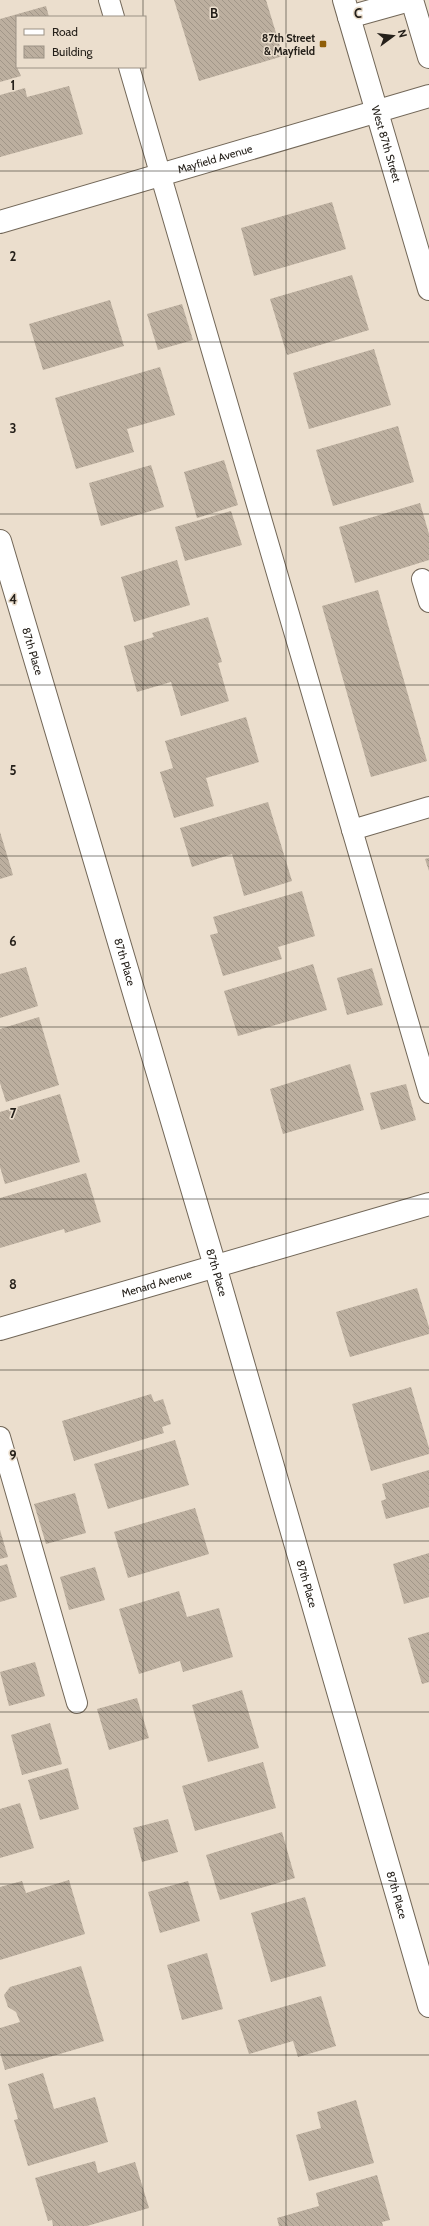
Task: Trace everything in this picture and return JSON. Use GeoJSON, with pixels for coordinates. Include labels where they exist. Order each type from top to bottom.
{"type":"FeatureCollection","features":[{"type":"Feature","properties":{"kind":"street"},"geometry":{"type":"LineString","coordinates":[[346,9],[411,0],[429,57]]}},
{"type":"Feature","properties":{"kind":"street","name":"West 87th Street"},"geometry":{"type":"LineString","coordinates":[[346,9],[429,289]]}},
{"type":"Feature","properties":{"kind":"street","name":"Mayfield Avenue"},"geometry":{"type":"LineString","coordinates":[[0,222],[429,96]]}},
{"type":"Feature","properties":{"kind":"street","name":"87th Place"},"geometry":{"type":"LineString","coordinates":[[0,541],[215,1266],[429,2006]]}},
{"type":"Feature","properties":{"kind":"street","name":"Menard Avenue"},"geometry":{"type":"LineString","coordinates":[[0,1330],[429,1204]]}},
{"type":"Feature","properties":{"kind":"lane"},"geometry":{"type":"LineString","coordinates":[[109,0],[114,16]]}},
{"type":"Feature","properties":{"kind":"lane"},"geometry":{"type":"LineString","coordinates":[[129,68],[429,1093]]}},
{"type":"Feature","properties":{"kind":"lane"},"geometry":{"type":"LineString","coordinates":[[422,579],[429,602]]}},
{"type":"Feature","properties":{"kind":"lane"},"geometry":{"type":"LineString","coordinates":[[352,830],[429,807]]}},
{"type":"Feature","properties":{"kind":"lane"},"geometry":{"type":"LineString","coordinates":[[0,1437],[78,1702]]}},
{"type":"Feature","properties":{"kind":"building"},"geometry":{"type":"Polygon","coordinates":[[[174,0],[266,0],[283,56],[199,81],[174,0]]]}},
{"type":"Feature","properties":{"kind":"building"},"geometry":{"type":"Polygon","coordinates":[[[46,6],[49,16],[16,16],[16,68],[17,68],[21,76],[0,82],[0,19],[46,6]]]}},
{"type":"Feature","properties":{"kind":"building"},"geometry":{"type":"Polygon","coordinates":[[[69,86],[83,134],[0,157],[0,95],[25,88],[27,97],[69,86]]]}},
{"type":"Feature","properties":{"kind":"building"},"geometry":{"type":"Polygon","coordinates":[[[332,202],[346,249],[254,276],[241,228],[332,202]]]}},
{"type":"Feature","properties":{"kind":"building"},"geometry":{"type":"Polygon","coordinates":[[[352,275],[369,330],[287,355],[270,299],[352,275]]]}},
{"type":"Feature","properties":{"kind":"building"},"geometry":{"type":"Polygon","coordinates":[[[110,300],[124,346],[43,370],[29,324],[110,300]]]}},
{"type":"Feature","properties":{"kind":"building"},"geometry":{"type":"Polygon","coordinates":[[[182,304],[193,340],[158,350],[147,314],[182,304]]]}},
{"type":"Feature","properties":{"kind":"building"},"geometry":{"type":"Polygon","coordinates":[[[374,349],[391,405],[309,429],[293,373],[374,349]]]}},
{"type":"Feature","properties":{"kind":"building"},"geometry":{"type":"Polygon","coordinates":[[[160,367],[175,415],[127,429],[134,452],[76,469],[55,398],[160,367]]]}},
{"type":"Feature","properties":{"kind":"building"},"geometry":{"type":"Polygon","coordinates":[[[398,426],[414,482],[333,506],[316,450],[398,426]]]}},
{"type":"Feature","properties":{"kind":"building"},"geometry":{"type":"Polygon","coordinates":[[[224,460],[238,505],[197,518],[184,472],[224,460]]]}},
{"type":"Feature","properties":{"kind":"building"},"geometry":{"type":"Polygon","coordinates":[[[151,465],[164,507],[101,526],[89,483],[151,465]]]}},
{"type":"Feature","properties":{"kind":"building"},"geometry":{"type":"Polygon","coordinates":[[[420,503],[429,534],[429,560],[355,583],[339,527],[420,503]]]}},
{"type":"Feature","properties":{"kind":"building"},"geometry":{"type":"Polygon","coordinates":[[[231,511],[242,545],[185,561],[175,527],[231,511]]]}},
{"type":"Feature","properties":{"kind":"building"},"geometry":{"type":"Polygon","coordinates":[[[177,560],[190,605],[134,622],[121,577],[177,560]]]}},
{"type":"Feature","properties":{"kind":"building"},"geometry":{"type":"Polygon","coordinates":[[[378,590],[427,761],[371,777],[322,606],[378,590]]]}},
{"type":"Feature","properties":{"kind":"building"},"geometry":{"type":"Polygon","coordinates":[[[208,617],[222,662],[218,663],[229,701],[181,716],[171,682],[137,692],[124,646],[154,637],[152,633],[208,617]]]}},
{"type":"Feature","properties":{"kind":"building"},"geometry":{"type":"Polygon","coordinates":[[[246,717],[259,762],[206,778],[214,806],[174,818],[160,772],[173,768],[165,741],[246,717]]]}},
{"type":"Feature","properties":{"kind":"building"},"geometry":{"type":"Polygon","coordinates":[[[268,802],[292,881],[244,896],[232,854],[192,867],[180,828],[268,802]]]}},
{"type":"Feature","properties":{"kind":"building"},"geometry":{"type":"Polygon","coordinates":[[[0,832],[13,875],[0,879],[0,832]]]}},
{"type":"Feature","properties":{"kind":"building"},"geometry":{"type":"Polygon","coordinates":[[[429,858],[429,871],[425,859],[429,858]]]}},
{"type":"Feature","properties":{"kind":"building"},"geometry":{"type":"Polygon","coordinates":[[[302,891],[315,936],[278,947],[282,959],[223,976],[210,935],[218,933],[213,917],[302,891]]]}},
{"type":"Feature","properties":{"kind":"building"},"geometry":{"type":"Polygon","coordinates":[[[313,964],[327,1010],[238,1036],[224,991],[313,964]]]}},
{"type":"Feature","properties":{"kind":"building"},"geometry":{"type":"Polygon","coordinates":[[[26,967],[38,1006],[0,1018],[0,974],[26,967]]]}},
{"type":"Feature","properties":{"kind":"building"},"geometry":{"type":"Polygon","coordinates":[[[372,968],[383,1005],[347,1015],[337,978],[372,968]]]}},
{"type":"Feature","properties":{"kind":"building"},"geometry":{"type":"Polygon","coordinates":[[[39,1017],[59,1085],[6,1102],[0,1083],[0,1029],[39,1017]]]}},
{"type":"Feature","properties":{"kind":"building"},"geometry":{"type":"Polygon","coordinates":[[[350,1064],[364,1110],[283,1134],[270,1089],[350,1064]]]}},
{"type":"Feature","properties":{"kind":"building"},"geometry":{"type":"Polygon","coordinates":[[[406,1084],[416,1120],[381,1130],[370,1093],[406,1084]]]}},
{"type":"Feature","properties":{"kind":"building"},"geometry":{"type":"Polygon","coordinates":[[[60,1094],[80,1162],[5,1184],[0,1167],[0,1112],[60,1094]]]}},
{"type":"Feature","properties":{"kind":"building"},"geometry":{"type":"Polygon","coordinates":[[[86,1173],[101,1222],[65,1233],[64,1229],[0,1248],[0,1198],[86,1173]]]}},
{"type":"Feature","properties":{"kind":"building"},"geometry":{"type":"Polygon","coordinates":[[[417,1288],[429,1327],[429,1334],[350,1357],[336,1312],[417,1288]]]}},
{"type":"Feature","properties":{"kind":"building"},"geometry":{"type":"Polygon","coordinates":[[[411,1387],[429,1448],[429,1454],[371,1471],[352,1404],[411,1387]]]}},
{"type":"Feature","properties":{"kind":"building"},"geometry":{"type":"Polygon","coordinates":[[[151,1394],[154,1402],[163,1399],[171,1424],[162,1427],[164,1433],[74,1461],[62,1421],[151,1394]]]}},
{"type":"Feature","properties":{"kind":"building"},"geometry":{"type":"Polygon","coordinates":[[[175,1440],[189,1485],[108,1509],[94,1464],[175,1440]]]}},
{"type":"Feature","properties":{"kind":"building"},"geometry":{"type":"Polygon","coordinates":[[[429,1470],[429,1507],[386,1519],[381,1501],[386,1499],[382,1484],[429,1470]]]}},
{"type":"Feature","properties":{"kind":"building"},"geometry":{"type":"Polygon","coordinates":[[[75,1493],[86,1533],[46,1544],[34,1504],[75,1493]]]}},
{"type":"Feature","properties":{"kind":"building"},"geometry":{"type":"Polygon","coordinates":[[[195,1508],[209,1554],[128,1578],[114,1532],[195,1508]]]}},
{"type":"Feature","properties":{"kind":"building"},"geometry":{"type":"Polygon","coordinates":[[[0,1530],[8,1557],[0,1559],[0,1530]]]}},
{"type":"Feature","properties":{"kind":"building"},"geometry":{"type":"Polygon","coordinates":[[[429,1553],[429,1597],[404,1604],[393,1564],[429,1553]]]}},
{"type":"Feature","properties":{"kind":"building"},"geometry":{"type":"Polygon","coordinates":[[[7,1564],[17,1597],[0,1602],[0,1566],[7,1564]]]}},
{"type":"Feature","properties":{"kind":"building"},"geometry":{"type":"Polygon","coordinates":[[[95,1567],[105,1600],[69,1610],[60,1577],[95,1567]]]}},
{"type":"Feature","properties":{"kind":"building"},"geometry":{"type":"Polygon","coordinates":[[[179,1591],[187,1617],[219,1608],[233,1657],[183,1672],[180,1661],[139,1674],[119,1609],[179,1591]]]}},
{"type":"Feature","properties":{"kind":"building"},"geometry":{"type":"Polygon","coordinates":[[[429,1632],[429,1682],[422,1684],[408,1638],[429,1632]]]}},
{"type":"Feature","properties":{"kind":"building"},"geometry":{"type":"Polygon","coordinates":[[[35,1662],[45,1696],[9,1706],[0,1672],[35,1662]]]}},
{"type":"Feature","properties":{"kind":"building"},"geometry":{"type":"Polygon","coordinates":[[[242,1690],[259,1748],[208,1762],[192,1705],[242,1690]]]}},
{"type":"Feature","properties":{"kind":"building"},"geometry":{"type":"Polygon","coordinates":[[[137,1698],[149,1738],[109,1750],[97,1709],[137,1698]]]}},
{"type":"Feature","properties":{"kind":"building"},"geometry":{"type":"Polygon","coordinates":[[[50,1723],[62,1764],[22,1775],[11,1735],[50,1723]]]}},
{"type":"Feature","properties":{"kind":"building"},"geometry":{"type":"Polygon","coordinates":[[[263,1762],[276,1808],[195,1831],[182,1786],[263,1762]]]}},
{"type":"Feature","properties":{"kind":"building"},"geometry":{"type":"Polygon","coordinates":[[[68,1768],[79,1809],[40,1820],[28,1780],[68,1768]]]}},
{"type":"Feature","properties":{"kind":"building"},"geometry":{"type":"Polygon","coordinates":[[[20,1803],[34,1848],[0,1858],[0,1809],[20,1803]]]}},
{"type":"Feature","properties":{"kind":"building"},"geometry":{"type":"Polygon","coordinates":[[[168,1819],[178,1852],[142,1862],[133,1828],[168,1819]]]}},
{"type":"Feature","properties":{"kind":"building"},"geometry":{"type":"Polygon","coordinates":[[[282,1832],[295,1878],[220,1900],[206,1855],[282,1832]]]}},
{"type":"Feature","properties":{"kind":"building"},"geometry":{"type":"Polygon","coordinates":[[[69,1880],[85,1934],[0,1960],[0,1887],[22,1881],[26,1893],[69,1880]]]}},
{"type":"Feature","properties":{"kind":"building"},"geometry":{"type":"Polygon","coordinates":[[[188,1881],[200,1921],[160,1933],[148,1892],[188,1881]]]}},
{"type":"Feature","properties":{"kind":"building"},"geometry":{"type":"Polygon","coordinates":[[[305,1897],[326,1966],[271,1982],[251,1913],[305,1897]]]}},
{"type":"Feature","properties":{"kind":"building"},"geometry":{"type":"Polygon","coordinates":[[[207,1953],[223,2009],[182,2020],[167,1965],[207,1953]]]}},
{"type":"Feature","properties":{"kind":"building"},"geometry":{"type":"Polygon","coordinates":[[[81,1966],[104,2041],[5,2070],[0,2052],[0,2028],[20,2022],[16,2012],[8,2007],[4,1995],[10,1987],[81,1966]]]}},
{"type":"Feature","properties":{"kind":"building"},"geometry":{"type":"Polygon","coordinates":[[[321,1996],[336,2046],[298,2057],[293,2041],[249,2054],[238,2020],[321,1996]]]}},
{"type":"Feature","properties":{"kind":"building"},"geometry":{"type":"Polygon","coordinates":[[[43,2073],[54,2109],[95,2097],[108,2142],[28,2166],[14,2120],[18,2119],[8,2084],[43,2073]]]}},
{"type":"Feature","properties":{"kind":"building"},"geometry":{"type":"Polygon","coordinates":[[[356,2100],[374,2163],[309,2181],[296,2135],[321,2128],[317,2112],[356,2100]]]}},
{"type":"Feature","properties":{"kind":"building"},"geometry":{"type":"Polygon","coordinates":[[[95,2161],[98,2173],[135,2162],[149,2208],[87,2226],[53,2226],[52,2220],[48,2221],[35,2178],[95,2161]]]}},
{"type":"Feature","properties":{"kind":"building"},"geometry":{"type":"Polygon","coordinates":[[[377,2175],[390,2220],[382,2222],[383,2226],[279,2226],[277,2218],[319,2206],[316,2193],[377,2175]]]}},
{"type":"Feature","properties":{"kind":"place","name":"87th Street & Mayfield"},"geometry":{"type":"Point","coordinates":[323,44]}}]}
